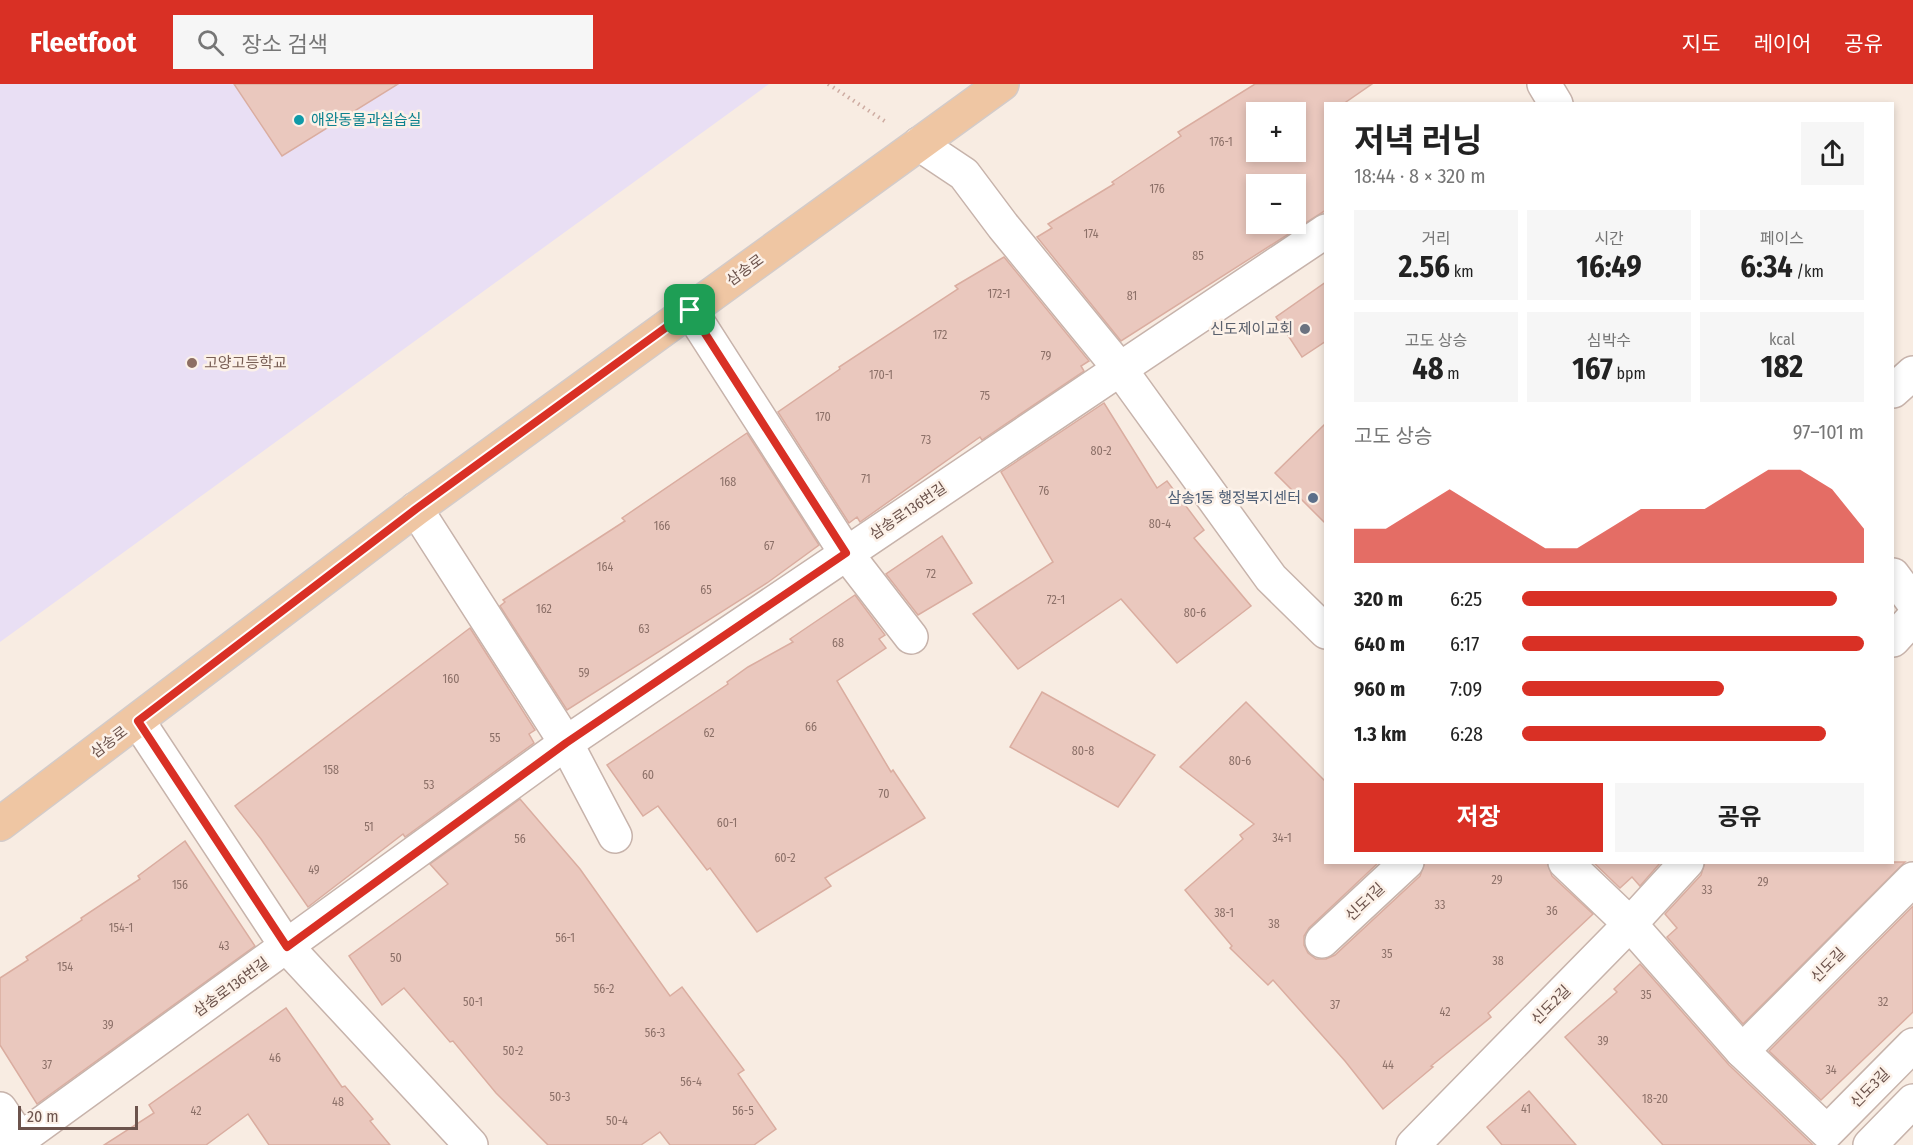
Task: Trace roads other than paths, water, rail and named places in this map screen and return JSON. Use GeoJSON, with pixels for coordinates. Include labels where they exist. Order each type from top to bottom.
{"type":"FeatureCollection","features":[{"type":"Feature","properties":{"kind":"main road","name":"삼송로"},"geometry":{"type":"LineString","coordinates":[[0,824],[416,509],[1002,84]]}},
{"type":"Feature","properties":{"kind":"street"},"geometry":{"type":"LineString","coordinates":[[1544,84],[1555,102]]}},
{"type":"Feature","properties":{"kind":"street"},"geometry":{"type":"LineString","coordinates":[[919,144],[964,174],[1003,226],[1120,369],[1271,578],[1324,630]]}},
{"type":"Feature","properties":{"kind":"street","name":"삼송로136번길"},"geometry":{"type":"LineString","coordinates":[[16,1142],[566,743],[1324,232]]}},
{"type":"Feature","properties":{"kind":"street"},"geometry":{"type":"LineString","coordinates":[[690,310],[846,553],[911,637]]}},
{"type":"Feature","properties":{"kind":"street"},"geometry":{"type":"LineString","coordinates":[[1894,390],[1913,372]]}},
{"type":"Feature","properties":{"kind":"street"},"geometry":{"type":"LineString","coordinates":[[416,509],[566,743],[615,836]]}},
{"type":"Feature","properties":{"kind":"street"},"geometry":{"type":"LineString","coordinates":[[1894,576],[1913,602]]}},
{"type":"Feature","properties":{"kind":"street"},"geometry":{"type":"LineString","coordinates":[[1894,639],[1913,618]]}},
{"type":"Feature","properties":{"kind":"street"},"geometry":{"type":"LineString","coordinates":[[138,721],[287,947],[471,1145]]}},
{"type":"Feature","properties":{"kind":"street","name":"신도1길"},"geometry":{"type":"LineString","coordinates":[[1322,941],[1405,864]]}},
{"type":"Feature","properties":{"kind":"street"},"geometry":{"type":"LineString","coordinates":[[1567,864],[1630,924],[1742,1051]]}},
{"type":"Feature","properties":{"kind":"street","name":"신도2길"},"geometry":{"type":"LineString","coordinates":[[1413,1145],[1630,924],[1685,864]]}},
{"type":"Feature","properties":{"kind":"street","name":"신도길"},"geometry":{"type":"LineString","coordinates":[[1742,1051],[1913,879]]}},
{"type":"Feature","properties":{"kind":"street","name":"신도3길"},"geometry":{"type":"LineString","coordinates":[[1742,1051],[1827,1132],[1913,1045]]}},
{"type":"Feature","properties":{"kind":"street"},"geometry":{"type":"LineString","coordinates":[[1870,1145],[1913,1101]]}},
{"type":"Feature","properties":{"kind":"street"},"geometry":{"type":"LineString","coordinates":[[0,1109],[16,1142]]}},
{"type":"Feature","properties":{"kind":"place","name":"애완동물과실습실"},"geometry":{"type":"Point","coordinates":[299,120]}},
{"type":"Feature","properties":{"kind":"place","name":"신도제이교회"},"geometry":{"type":"Point","coordinates":[1305,329]}},
{"type":"Feature","properties":{"kind":"place","name":"고양고등학교"},"geometry":{"type":"Point","coordinates":[192,363]}},
{"type":"Feature","properties":{"kind":"place","name":"삼송1동 행정복지센터"},"geometry":{"type":"Point","coordinates":[1313,498]}}]}
